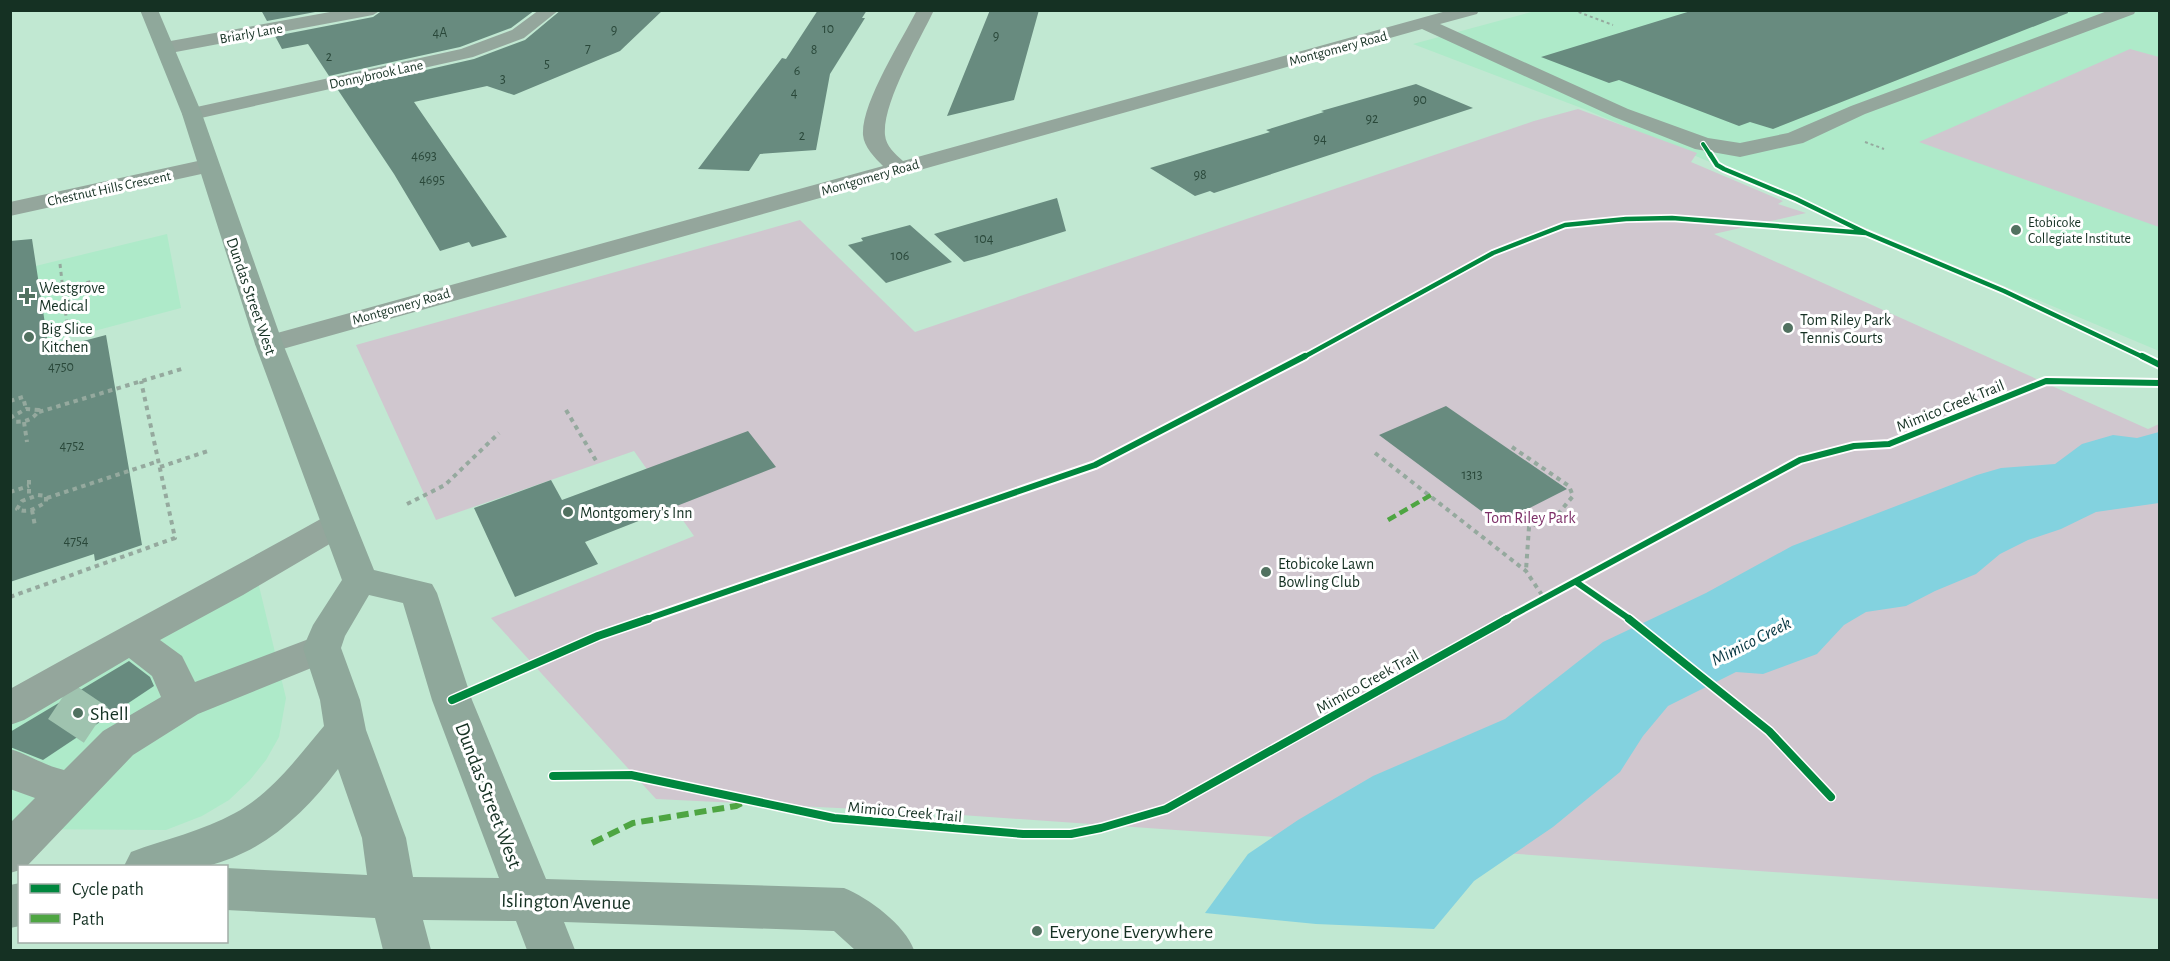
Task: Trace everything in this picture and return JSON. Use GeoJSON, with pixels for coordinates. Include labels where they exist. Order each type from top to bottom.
{"type":"FeatureCollection","features":[{"type":"Feature","properties":{"kind":"main road","name":"Dundas Street West"},"geometry":{"type":"LineString","coordinates":[[149,10],[192,114],[207,166],[268,345],[360,580],[419,593],[452,700],[551,951]]}},
{"type":"Feature","properties":{"kind":"main road"},"geometry":{"type":"LineString","coordinates":[[360,580],[326,635],[322,648],[339,700],[345,730],[384,838],[393,898],[406,951]]}},
{"type":"Feature","properties":{"kind":"main road"},"geometry":{"type":"LineString","coordinates":[[153,865],[212,844],[261,820],[289,797],[345,730]]}},
{"type":"Feature","properties":{"kind":"main road","name":"Islington Avenue"},"geometry":{"type":"LineString","coordinates":[[228,889],[393,898],[844,910],[890,951]]}},
{"type":"Feature","properties":{"kind":"street","name":"Briarly Lane"},"geometry":{"type":"LineString","coordinates":[[165,48],[373,10]]}},
{"type":"Feature","properties":{"kind":"street","name":"Donnybrook Lane"},"geometry":{"type":"LineString","coordinates":[[192,114],[466,53],[518,34],[551,10]]}},
{"type":"Feature","properties":{"kind":"street"},"geometry":{"type":"LineString","coordinates":[[898,169],[882,153],[874,138],[873,129],[888,87],[926,10]]}},
{"type":"Feature","properties":{"kind":"street","name":"Montgomery Road"},"geometry":{"type":"LineString","coordinates":[[268,345],[1471,10]]}},
{"type":"Feature","properties":{"kind":"street"},"geometry":{"type":"LineString","coordinates":[[1425,24],[1621,112],[1702,144],[1740,150],[1795,138],[1857,110],[2128,10]]}},
{"type":"Feature","properties":{"kind":"street","name":"Chestnut Hills Crescent"},"geometry":{"type":"LineString","coordinates":[[10,209],[207,166]]}},
{"type":"Feature","properties":{"kind":"street"},"geometry":{"type":"LineString","coordinates":[[10,710],[52,695],[131,639],[338,524]]}},
{"type":"Feature","properties":{"kind":"street"},"geometry":{"type":"LineString","coordinates":[[131,639],[168,667],[184,703]]}},
{"type":"Feature","properties":{"kind":"street"},"geometry":{"type":"LineString","coordinates":[[10,853],[71,790],[107,734],[322,648]]}},
{"type":"Feature","properties":{"kind":"street"},"geometry":{"type":"LineString","coordinates":[[10,766],[29,779],[71,790]]}},
{"type":"Feature","properties":{"kind":"path"},"geometry":{"type":"LineString","coordinates":[[1573,10],[1613,25]]}},
{"type":"Feature","properties":{"kind":"path"},"geometry":{"type":"LineString","coordinates":[[60,264],[68,334]]}},
{"type":"Feature","properties":{"kind":"path"},"geometry":{"type":"LineString","coordinates":[[63,288],[94,280]]}},
{"type":"Feature","properties":{"kind":"path"},"geometry":{"type":"LineString","coordinates":[[10,420],[24,422],[39,412],[185,368]]}},
{"type":"Feature","properties":{"kind":"path"},"geometry":{"type":"LineString","coordinates":[[10,597],[175,538],[141,381]]}},
{"type":"Feature","properties":{"kind":"path"},"geometry":{"type":"LineString","coordinates":[[10,401],[23,397],[26,409]]}},
{"type":"Feature","properties":{"kind":"path"},"geometry":{"type":"LineString","coordinates":[[10,420],[26,409],[35,408],[39,412]]}},
{"type":"Feature","properties":{"kind":"path"},"geometry":{"type":"LineString","coordinates":[[566,410],[598,464]]}},
{"type":"Feature","properties":{"kind":"path"},"geometry":{"type":"LineString","coordinates":[[24,422],[27,442]]}},
{"type":"Feature","properties":{"kind":"path"},"geometry":{"type":"LineString","coordinates":[[407,504],[445,486],[499,433]]}},
{"type":"Feature","properties":{"kind":"path"},"geometry":{"type":"LineString","coordinates":[[1512,447],[1569,486],[1573,496],[1558,514],[1529,527],[1526,571]]}},
{"type":"Feature","properties":{"kind":"path"},"geometry":{"type":"LineString","coordinates":[[47,498],[43,495],[29,498],[22,501],[17,509],[22,512],[32,510],[43,505],[47,498],[208,451]]}},
{"type":"Feature","properties":{"kind":"path"},"geometry":{"type":"LineString","coordinates":[[1375,453],[1526,571],[1544,598]]}},
{"type":"Feature","properties":{"kind":"path"},"geometry":{"type":"LineString","coordinates":[[29,480],[29,498]]}},
{"type":"Feature","properties":{"kind":"path"},"geometry":{"type":"LineString","coordinates":[[10,492],[29,486]]}},
{"type":"Feature","properties":{"kind":"path"},"geometry":{"type":"LineString","coordinates":[[32,510],[34,526]]}},
{"type":"Feature","properties":{"kind":"path"},"geometry":{"type":"LineString","coordinates":[[1534,604],[1554,593]]}},
{"type":"Feature","properties":{"kind":"shaded area","name":"Etobicoke Collegiate Institute"},"geometry":{"type":"Polygon","coordinates":[[[1535,11],[2159,11],[2159,351],[1584,109],[1413,44],[1535,11]]]}},
{"type":"Feature","properties":{"kind":"shaded area"},"geometry":{"type":"Polygon","coordinates":[[[167,234],[181,308],[11,353],[11,272],[167,234]]]}},
{"type":"Feature","properties":{"kind":"shaded area"},"geometry":{"type":"Polygon","coordinates":[[[252,557],[286,698],[279,737],[266,760],[250,780],[229,800],[202,816],[166,830],[11,829],[11,707],[252,557]]]}},
{"type":"Feature","properties":{"kind":"green space"},"geometry":{"type":"Polygon","coordinates":[[[2130,49],[2159,57],[2159,227],[1919,142],[2130,49]]]}},
{"type":"Feature","properties":{"kind":"green space","name":"Tom Riley Park"},"geometry":{"type":"Polygon","coordinates":[[[1578,109],[1697,153],[1691,162],[1783,201],[1778,204],[1806,213],[1714,234],[2148,429],[2159,424],[2159,899],[918,812],[656,799],[491,618],[694,536],[634,451],[436,520],[356,345],[800,220],[915,332],[1534,121],[1578,109]]]}},
{"type":"Feature","properties":{"kind":"water","name":"Mimico Creek"},"geometry":{"type":"Polygon","coordinates":[[[2159,432],[2159,503],[2096,512],[2061,529],[2028,540],[2000,554],[1976,574],[1906,606],[1866,612],[1844,625],[1817,654],[1763,674],[1736,672],[1668,706],[1643,736],[1620,772],[1553,827],[1474,881],[1434,929],[1316,924],[1205,913],[1248,854],[1298,820],[1373,776],[1505,719],[1603,642],[1706,593],[1792,546],[1977,475],[2001,468],[2055,464],[2082,444],[2113,435],[2137,438],[2159,432]]]}},
{"type":"Feature","properties":{"kind":"building"},"geometry":{"type":"Polygon","coordinates":[[[261,10],[326,10],[267,21],[261,10]]]}},
{"type":"Feature","properties":{"kind":"building"},"geometry":{"type":"Polygon","coordinates":[[[383,10],[535,10],[511,28],[460,47],[329,76],[308,44],[282,49],[275,36],[373,17],[383,10]]]}},
{"type":"Feature","properties":{"kind":"building"},"geometry":{"type":"Polygon","coordinates":[[[561,10],[663,10],[620,51],[514,95],[487,86],[414,102],[507,237],[472,247],[469,242],[440,251],[394,174],[338,90],[474,59],[525,40],[561,10]]]}},
{"type":"Feature","properties":{"kind":"building"},"geometry":{"type":"Polygon","coordinates":[[[818,10],[867,10],[862,18],[865,18],[830,74],[816,150],[760,154],[749,171],[698,169],[782,58],[786,59],[818,10]]]}},
{"type":"Feature","properties":{"kind":"building"},"geometry":{"type":"Polygon","coordinates":[[[990,10],[1039,10],[1014,100],[947,116],[990,10]]]}},
{"type":"Feature","properties":{"kind":"building"},"geometry":{"type":"Polygon","coordinates":[[[1694,10],[2067,10],[2068,13],[1773,129],[1750,122],[1739,126],[1619,80],[1609,83],[1541,57],[1694,10]]]}},
{"type":"Feature","properties":{"kind":"building"},"geometry":{"type":"Polygon","coordinates":[[[1416,84],[1473,108],[1214,193],[1210,191],[1195,196],[1150,168],[1270,132],[1266,130],[1324,112],[1321,111],[1416,84]]]}},
{"type":"Feature","properties":{"kind":"building"},"geometry":{"type":"Polygon","coordinates":[[[1057,198],[1066,231],[986,256],[964,262],[934,234],[1057,198]]]}},
{"type":"Feature","properties":{"kind":"building"},"geometry":{"type":"Polygon","coordinates":[[[910,225],[952,262],[886,283],[848,245],[863,241],[861,238],[910,225]]]}},
{"type":"Feature","properties":{"kind":"building"},"geometry":{"type":"Polygon","coordinates":[[[32,239],[49,350],[106,335],[142,545],[95,561],[94,554],[10,582],[10,241],[32,239]]]}},
{"type":"Feature","properties":{"kind":"building"},"geometry":{"type":"Polygon","coordinates":[[[1446,406],[1567,489],[1510,518],[1503,513],[1492,519],[1379,435],[1446,406]]]}},
{"type":"Feature","properties":{"kind":"building","name":"Montgomery's Inn"},"geometry":{"type":"Polygon","coordinates":[[[748,431],[776,467],[585,542],[598,564],[515,597],[474,508],[551,480],[562,500],[748,431]]]}},
{"type":"Feature","properties":{"kind":"building","name":"Shell"},"geometry":{"type":"Polygon","coordinates":[[[129,661],[150,677],[154,686],[43,760],[10,747],[10,732],[129,661]]]}},
{"type":"Feature","properties":{"kind":"tunnel"},"geometry":{"type":"LineString","coordinates":[[60,701],[96,725]]}},
{"type":"Feature","properties":{"kind":"marked path"},"geometry":{"type":"LineString","coordinates":[[1388,520],[1431,495]]}},
{"type":"Feature","properties":{"kind":"marked path"},"geometry":{"type":"LineString","coordinates":[[592,843],[633,823],[736,806],[746,801]]}},
{"type":"Feature","properties":{"kind":"cycle path"},"geometry":{"type":"LineString","coordinates":[[1703,144],[1717,165],[1724,169],[1796,199],[1866,233],[2004,291],[2160,365]]}},
{"type":"Feature","properties":{"kind":"cycle path"},"geometry":{"type":"LineString","coordinates":[[452,700],[598,636],[1095,465],[1329,344],[1493,253],[1565,225],[1626,219],[1672,218],[1866,233]]}},
{"type":"Feature","properties":{"kind":"cycle path","name":"Mimico Creek Trail"},"geometry":{"type":"LineString","coordinates":[[553,776],[631,775],[834,818],[1023,834],[1071,834],[1101,828],[1166,809],[1544,598],[1800,460],[1854,446],[1889,444],[2046,381],[2160,383]]}},
{"type":"Feature","properties":{"kind":"cycle path"},"geometry":{"type":"LineString","coordinates":[[1576,582],[1623,614],[1769,731],[1831,797]]}},
{"type":"Feature","properties":{"kind":"place","name":"Etobicoke Collegiate Institute"},"geometry":{"type":"Point","coordinates":[2016,230]}},
{"type":"Feature","properties":{"kind":"place","name":"Westgrove Medical"},"geometry":{"type":"Point","coordinates":[27,296]}},
{"type":"Feature","properties":{"kind":"place","name":"Tom Riley Park Tennis Courts"},"geometry":{"type":"Point","coordinates":[1788,328]}},
{"type":"Feature","properties":{"kind":"place","name":"Big Slice Kitchen"},"geometry":{"type":"Point","coordinates":[29,337]}},
{"type":"Feature","properties":{"kind":"place","name":"Montgomery's Inn"},"geometry":{"type":"Point","coordinates":[568,512]}},
{"type":"Feature","properties":{"kind":"place","name":"Etobicoke Lawn Bowling Club"},"geometry":{"type":"Point","coordinates":[1266,572]}},
{"type":"Feature","properties":{"kind":"place","name":"Shell"},"geometry":{"type":"Point","coordinates":[78,713]}},
{"type":"Feature","properties":{"kind":"place","name":"Everyone Everywhere"},"geometry":{"type":"Point","coordinates":[1037,931]}}]}
